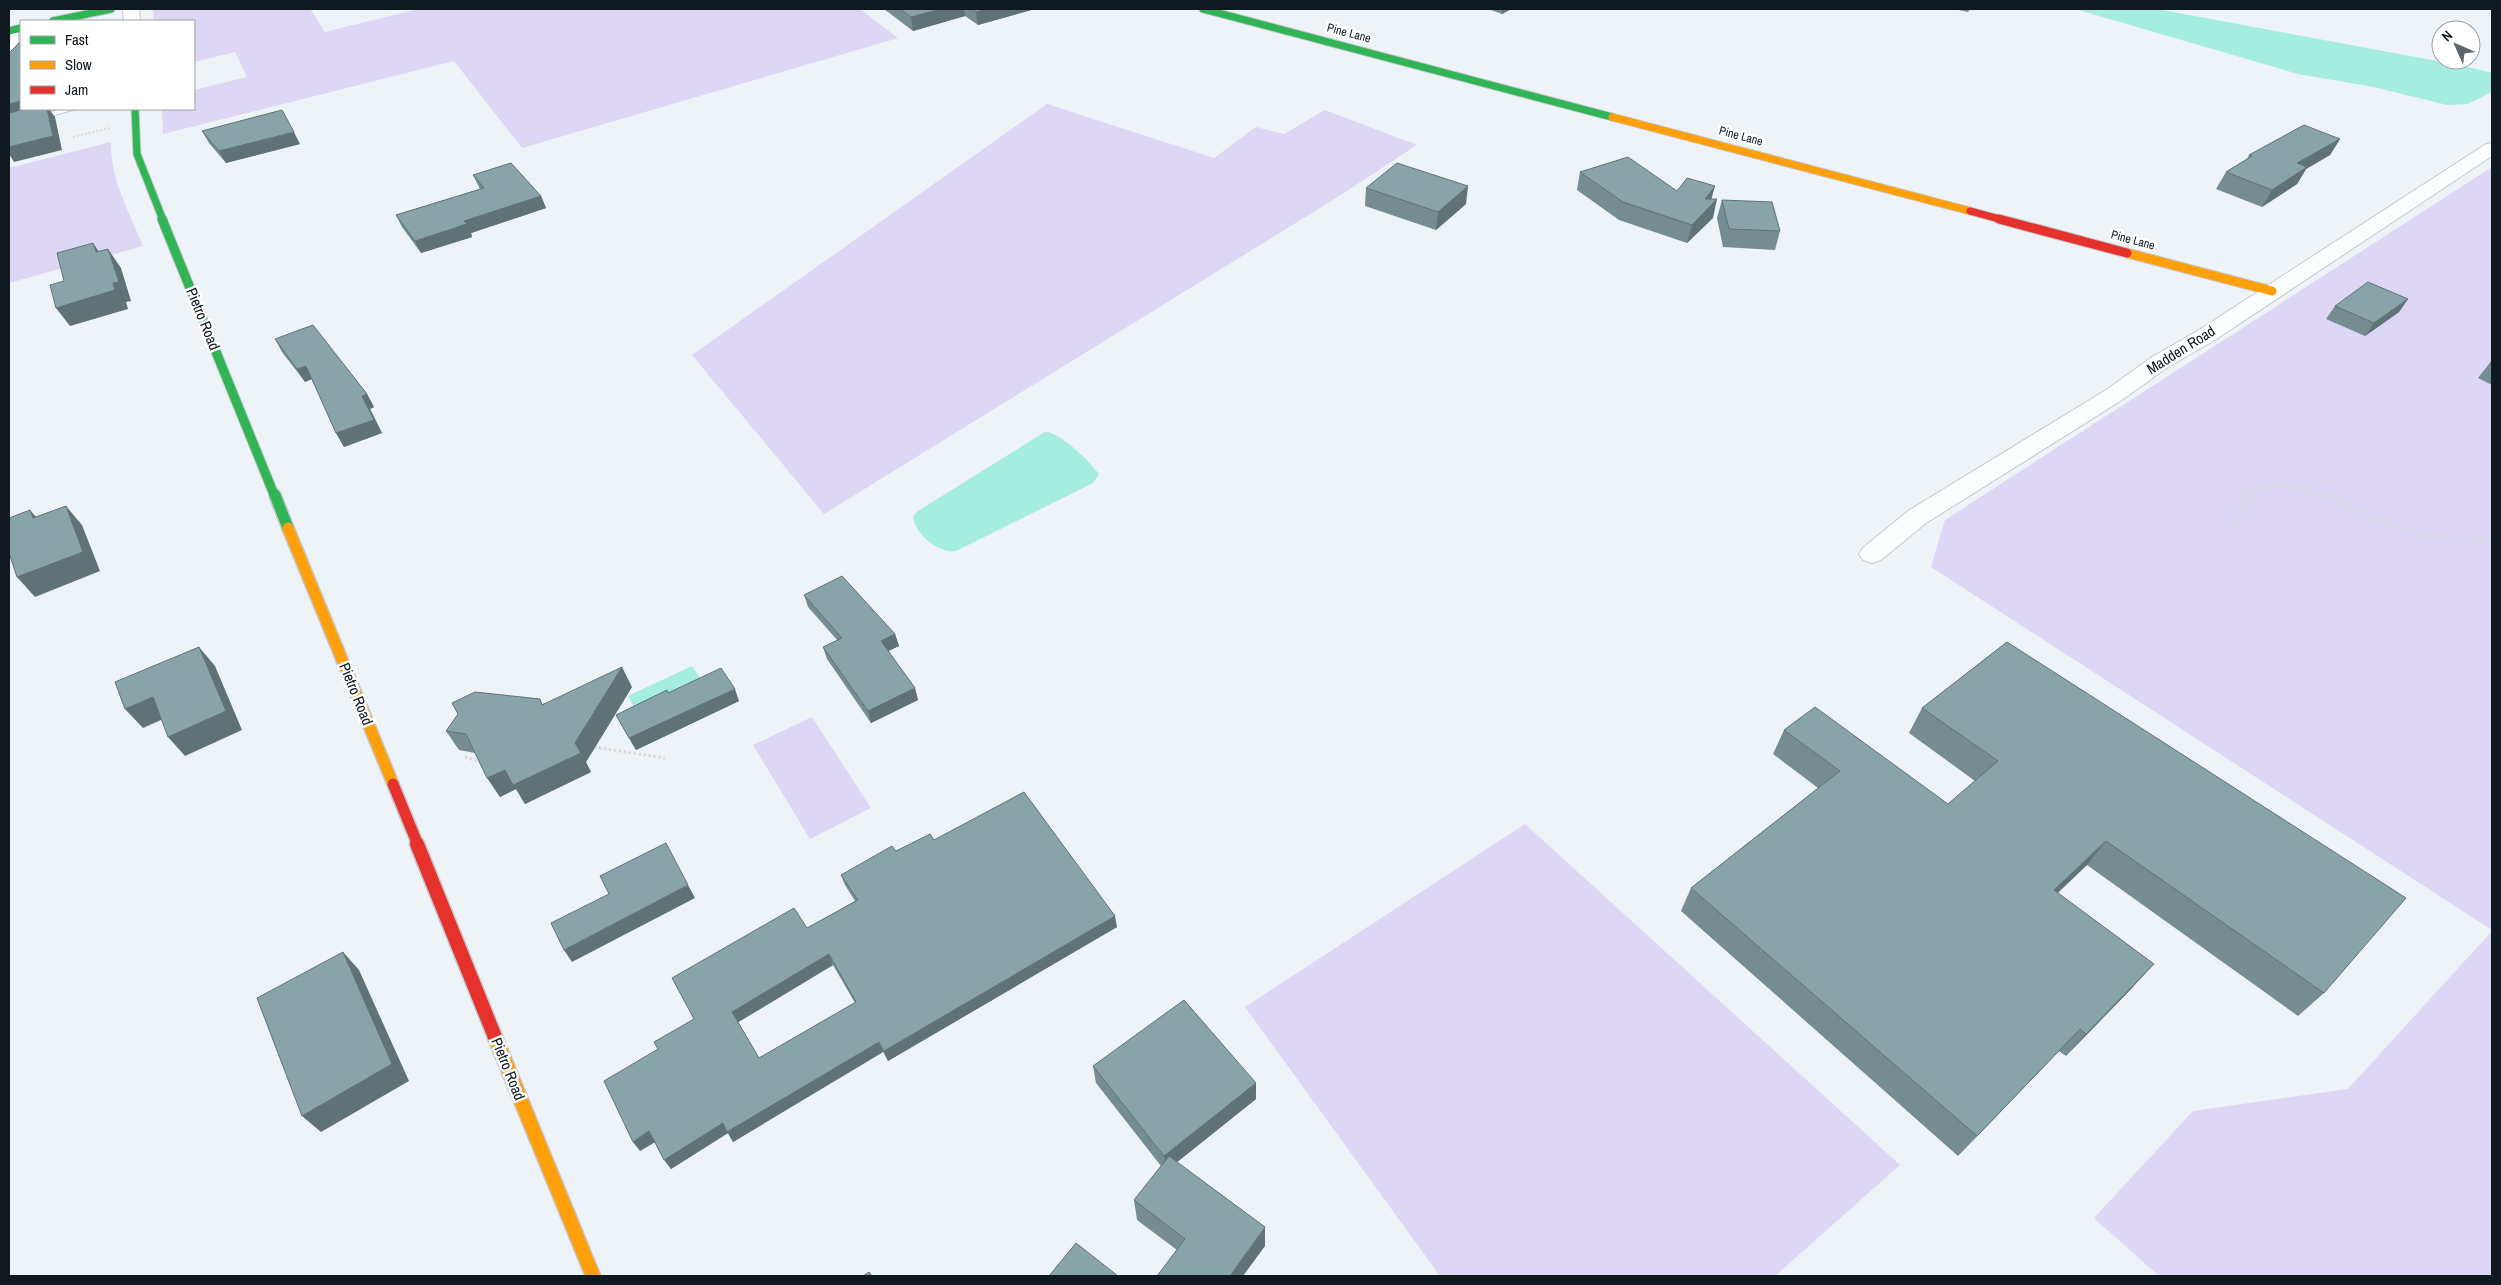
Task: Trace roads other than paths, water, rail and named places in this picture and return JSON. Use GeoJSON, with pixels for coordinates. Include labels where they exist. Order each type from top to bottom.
{"type":"FeatureCollection","features":[{"type":"Feature","properties":{"kind":"street"},"geometry":{"type":"LineString","coordinates":[[58,20],[110,9]]}},
{"type":"Feature","properties":{"kind":"street","name":"Pine Lane"},"geometry":{"type":"LineString","coordinates":[[1203,9],[2272,291]]}},
{"type":"Feature","properties":{"kind":"street","name":"Pietro Road"},"geometry":{"type":"LineString","coordinates":[[135,110],[137,154],[141,166],[592,1276]]}},
{"type":"Feature","properties":{"kind":"street","name":"Madden Road"},"geometry":{"type":"LineString","coordinates":[[1872,554],[1917,518],[2114,395],[2160,362],[2207,335],[2492,148]]}},
{"type":"Feature","properties":{"kind":"lane"},"geometry":{"type":"LineString","coordinates":[[9,59],[14,48],[15,30]]}},
{"type":"Feature","properties":{"kind":"lane"},"geometry":{"type":"LineString","coordinates":[[9,125],[68,110]]}}]}
